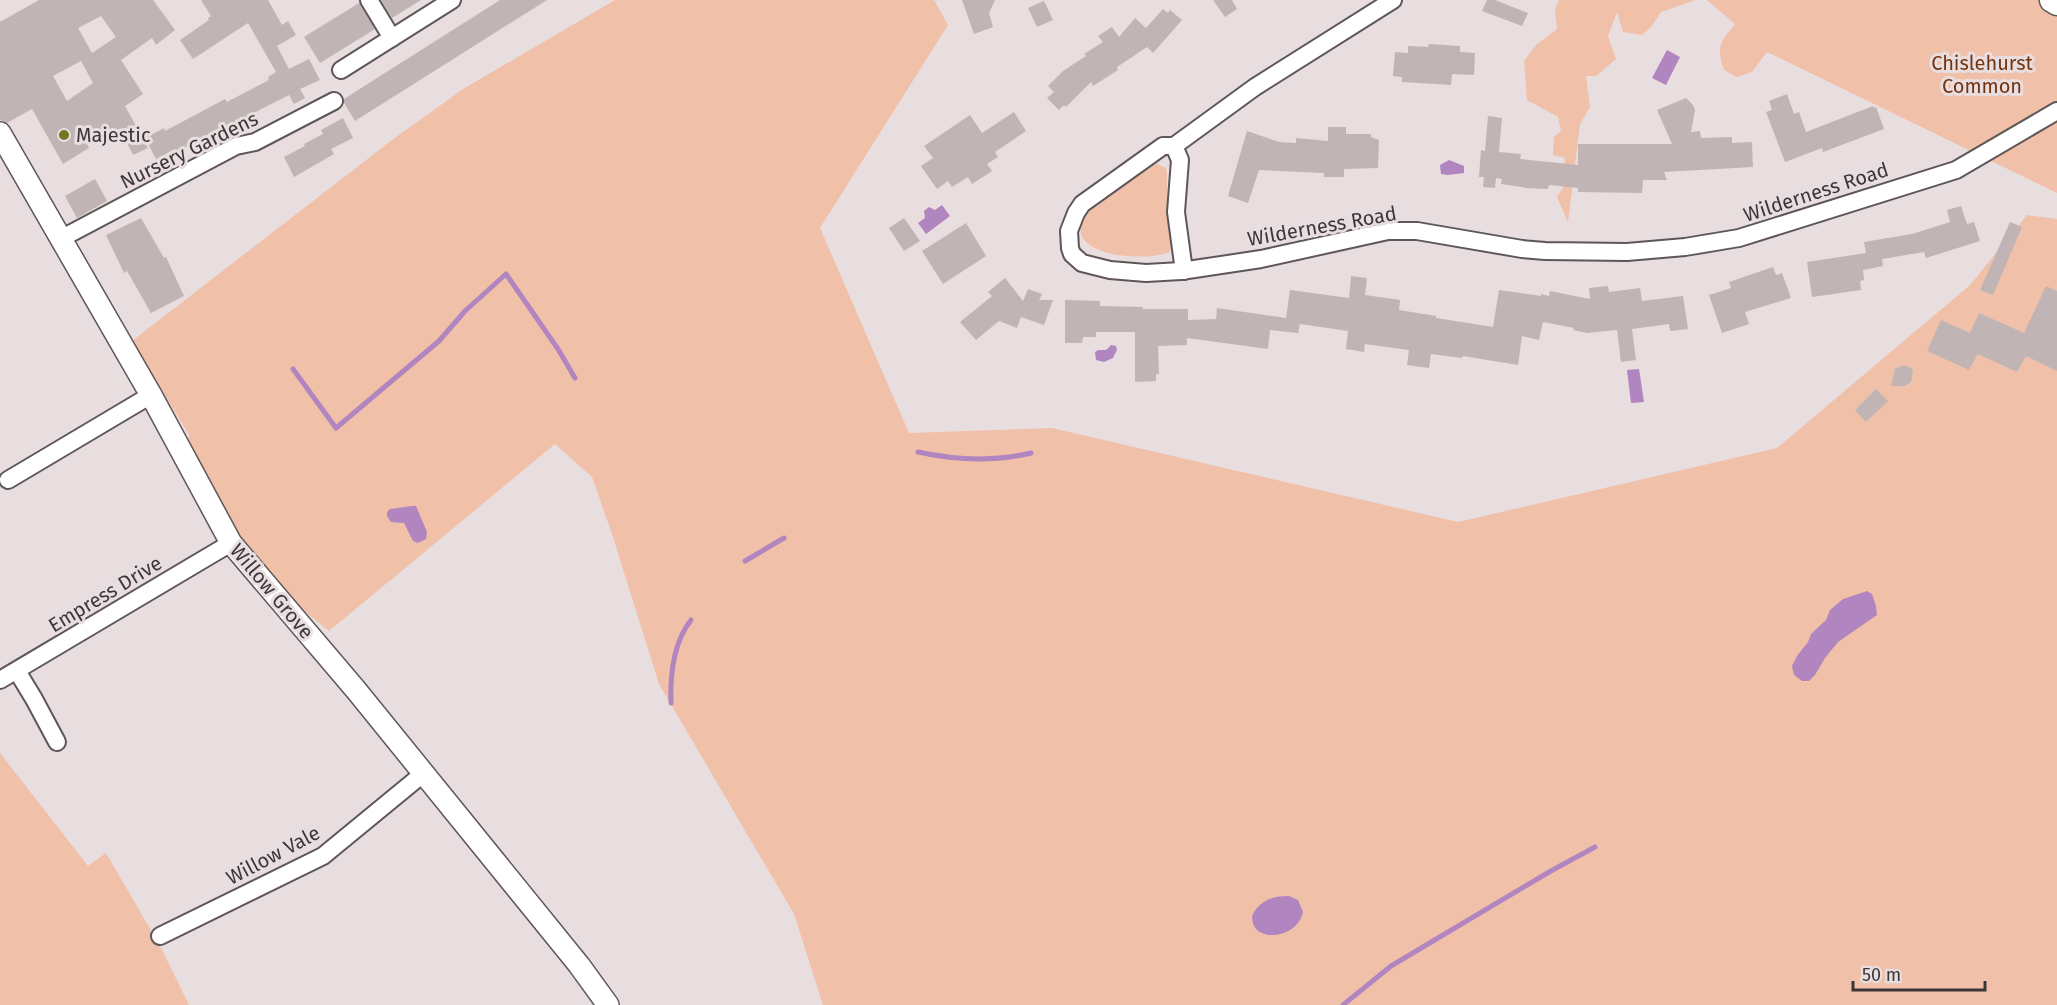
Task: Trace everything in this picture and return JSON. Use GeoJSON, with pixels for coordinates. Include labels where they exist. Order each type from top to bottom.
{"type":"FeatureCollection","features":[{"type":"Feature","properties":{"kind":"main road"},"geometry":{"type":"LineString","coordinates":[[2052,0],[2057,3]]}},
{"type":"Feature","properties":{"kind":"street"},"geometry":{"type":"LineString","coordinates":[[369,0],[392,38]]}},
{"type":"Feature","properties":{"kind":"street"},"geometry":{"type":"LineString","coordinates":[[341,70],[452,0]]}},
{"type":"Feature","properties":{"kind":"street","name":"Wilderness Road"},"geometry":{"type":"LineString","coordinates":[[1394,0],[1255,87],[1174,146],[1163,147],[1082,204],[1069,231],[1068,241],[1072,254],[1088,266],[1146,273],[1184,271],[1261,259],[1388,231],[1417,231],[1545,252],[1628,252],[1685,247],[1739,238],[1956,170],[2057,111]]}},
{"type":"Feature","properties":{"kind":"street","name":"Nursery Gardens"},"geometry":{"type":"LineString","coordinates":[[62,238],[236,146],[255,142],[334,101]]}},
{"type":"Feature","properties":{"kind":"street","name":"Willow Grove"},"geometry":{"type":"LineString","coordinates":[[0,133],[151,395],[231,543],[424,773],[579,965],[608,1005]]}},
{"type":"Feature","properties":{"kind":"street"},"geometry":{"type":"LineString","coordinates":[[1174,146],[1180,160],[1176,212],[1184,271]]}},
{"type":"Feature","properties":{"kind":"street"},"geometry":{"type":"LineString","coordinates":[[8,480],[151,395]]}},
{"type":"Feature","properties":{"kind":"street","name":"Empress Drive"},"geometry":{"type":"LineString","coordinates":[[0,680],[231,543]]}},
{"type":"Feature","properties":{"kind":"street"},"geometry":{"type":"LineString","coordinates":[[17,671],[57,742]]}},
{"type":"Feature","properties":{"kind":"street","name":"Willow Vale"},"geometry":{"type":"LineString","coordinates":[[160,936],[323,856],[424,773]]}},
{"type":"Feature","properties":{"kind":"green space"},"geometry":{"type":"Polygon","coordinates":[[[615,0],[934,0],[948,25],[820,228],[909,433],[1052,428],[1458,522],[1777,448],[1970,285],[2027,215],[2057,219],[2057,1005],[823,1005],[794,914],[659,684],[592,477],[555,444],[329,631],[293,602],[238,535],[188,447],[189,435],[132,341],[392,140],[463,89],[615,0]]]}},
{"type":"Feature","properties":{"kind":"green space"},"geometry":{"type":"Polygon","coordinates":[[[1559,0],[1696,0],[1661,12],[1652,26],[1642,35],[1623,32],[1617,12],[1608,36],[1616,59],[1596,76],[1586,76],[1590,107],[1580,124],[1568,222],[1557,197],[1563,188],[1565,158],[1553,155],[1554,137],[1561,131],[1558,117],[1527,100],[1524,61],[1536,45],[1557,29],[1555,9],[1559,0]]]}},
{"type":"Feature","properties":{"kind":"green space","name":"Chislehurst Common"},"geometry":{"type":"Polygon","coordinates":[[[1707,0],[2057,0],[2057,193],[1767,52],[1752,72],[1737,77],[1724,70],[1720,56],[1721,45],[1735,24],[1707,0]]]}},
{"type":"Feature","properties":{"kind":"green space"},"geometry":{"type":"Polygon","coordinates":[[[1157,164],[1166,168],[1167,174],[1167,215],[1173,242],[1169,252],[1142,257],[1125,256],[1093,247],[1084,239],[1081,227],[1087,213],[1157,164]]]}},
{"type":"Feature","properties":{"kind":"green space"},"geometry":{"type":"Polygon","coordinates":[[[0,753],[88,866],[106,853],[160,946],[189,1005],[0,1005],[0,753]]]}},
{"type":"Feature","properties":{"kind":"shaded area"},"geometry":{"type":"Polygon","coordinates":[[[1667,50],[1680,57],[1666,85],[1652,78],[1667,50]]]}},
{"type":"Feature","properties":{"kind":"shaded area"},"geometry":{"type":"Polygon","coordinates":[[[1449,160],[1464,166],[1464,173],[1441,174],[1440,165],[1449,160]]]}},
{"type":"Feature","properties":{"kind":"shaded area"},"geometry":{"type":"Polygon","coordinates":[[[942,205],[950,216],[926,234],[918,223],[925,218],[924,211],[929,207],[935,210],[942,205]]]}},
{"type":"Feature","properties":{"kind":"shaded area"},"geometry":{"type":"Polygon","coordinates":[[[1111,345],[1116,346],[1117,350],[1113,358],[1104,362],[1096,360],[1095,352],[1106,350],[1111,345]]]}},
{"type":"Feature","properties":{"kind":"shaded area"},"geometry":{"type":"Polygon","coordinates":[[[1639,369],[1644,402],[1631,403],[1627,370],[1639,369]]]}},
{"type":"Feature","properties":{"kind":"shaded area"},"geometry":{"type":"Polygon","coordinates":[[[416,506],[427,532],[426,539],[418,543],[413,541],[404,523],[391,522],[387,516],[390,509],[416,506]]]}},
{"type":"Feature","properties":{"kind":"shaded area"},"geometry":{"type":"Polygon","coordinates":[[[1867,591],[1872,594],[1877,615],[1838,642],[1809,681],[1802,681],[1794,675],[1792,666],[1797,656],[1811,634],[1826,620],[1830,610],[1843,599],[1867,591]]]}},
{"type":"Feature","properties":{"kind":"shaded area"},"geometry":{"type":"Polygon","coordinates":[[[1289,896],[1298,900],[1303,912],[1299,921],[1284,933],[1275,935],[1259,931],[1254,925],[1252,916],[1258,906],[1272,898],[1289,896]]]}},
{"type":"Feature","properties":{"kind":"building"},"geometry":{"type":"Polygon","coordinates":[[[39,0],[153,0],[175,30],[156,45],[152,38],[121,60],[143,94],[125,106],[148,148],[133,155],[123,135],[118,137],[114,129],[63,164],[32,109],[7,123],[0,120],[0,22],[39,0]],[[101,16],[78,28],[92,53],[116,37],[101,16]],[[81,61],[53,76],[67,101],[93,83],[81,61]]]}},
{"type":"Feature","properties":{"kind":"building"},"geometry":{"type":"Polygon","coordinates":[[[201,0],[268,0],[282,25],[288,21],[296,35],[277,46],[289,69],[309,59],[320,80],[300,89],[305,98],[294,104],[289,95],[176,152],[175,149],[156,159],[145,138],[164,128],[165,131],[225,99],[227,102],[269,80],[268,77],[276,72],[248,23],[193,59],[180,40],[209,20],[211,16],[201,0]]]}},
{"type":"Feature","properties":{"kind":"building"},"geometry":{"type":"Polygon","coordinates":[[[381,0],[421,0],[392,18],[381,0]]]}},
{"type":"Feature","properties":{"kind":"building"},"geometry":{"type":"Polygon","coordinates":[[[500,0],[547,0],[355,121],[344,99],[500,0]]]}},
{"type":"Feature","properties":{"kind":"building"},"geometry":{"type":"Polygon","coordinates":[[[962,0],[995,0],[989,13],[993,27],[974,34],[962,0]]]}},
{"type":"Feature","properties":{"kind":"building"},"geometry":{"type":"Polygon","coordinates":[[[1213,0],[1232,0],[1237,9],[1225,17],[1213,0]]]}},
{"type":"Feature","properties":{"kind":"building"},"geometry":{"type":"Polygon","coordinates":[[[1487,0],[1495,0],[1528,13],[1522,26],[1482,11],[1487,0]]]}},
{"type":"Feature","properties":{"kind":"building"},"geometry":{"type":"Polygon","coordinates":[[[1044,1],[1053,20],[1037,27],[1028,8],[1044,1]]]}},
{"type":"Feature","properties":{"kind":"building"},"geometry":{"type":"Polygon","coordinates":[[[359,3],[375,29],[320,63],[304,37],[359,3]]]}},
{"type":"Feature","properties":{"kind":"building"},"geometry":{"type":"Polygon","coordinates":[[[1163,9],[1168,13],[1170,10],[1182,20],[1153,53],[1147,47],[1093,86],[1091,82],[1066,107],[1064,105],[1059,110],[1047,98],[1054,92],[1048,86],[1063,71],[1103,42],[1098,36],[1112,27],[1119,37],[1135,18],[1146,28],[1163,9]]]}},
{"type":"Feature","properties":{"kind":"building"},"geometry":{"type":"Polygon","coordinates":[[[1429,44],[1460,46],[1460,52],[1475,53],[1474,75],[1452,74],[1451,85],[1402,82],[1402,77],[1393,76],[1395,52],[1408,53],[1408,46],[1428,47],[1429,44]]]}},
{"type":"Feature","properties":{"kind":"building"},"geometry":{"type":"Polygon","coordinates":[[[1787,94],[1794,114],[1799,112],[1806,132],[1873,106],[1876,107],[1884,129],[1823,152],[1822,148],[1785,162],[1766,112],[1772,110],[1769,101],[1787,94]]]}},
{"type":"Feature","properties":{"kind":"building"},"geometry":{"type":"Polygon","coordinates":[[[1686,98],[1695,110],[1691,132],[1700,131],[1701,138],[1732,137],[1732,143],[1752,142],[1753,167],[1664,172],[1667,180],[1643,180],[1642,193],[1578,192],[1578,188],[1549,185],[1548,189],[1527,188],[1501,184],[1502,179],[1496,178],[1495,188],[1483,187],[1484,177],[1479,177],[1481,150],[1485,151],[1488,116],[1502,118],[1499,152],[1521,154],[1520,159],[1578,165],[1578,144],[1672,144],[1657,110],[1686,98]]]}},
{"type":"Feature","properties":{"kind":"building"},"geometry":{"type":"Polygon","coordinates":[[[1014,112],[1026,131],[995,152],[998,157],[987,164],[992,171],[972,184],[968,177],[952,187],[948,181],[937,189],[921,166],[933,158],[924,146],[970,115],[982,133],[1014,112]]]}},
{"type":"Feature","properties":{"kind":"building"},"geometry":{"type":"Polygon","coordinates":[[[343,118],[353,138],[331,149],[334,154],[294,177],[284,157],[305,146],[304,144],[323,134],[321,130],[343,118]]]}},
{"type":"Feature","properties":{"kind":"building"},"geometry":{"type":"Polygon","coordinates":[[[1328,127],[1346,127],[1346,134],[1371,134],[1371,137],[1379,140],[1378,168],[1344,169],[1344,177],[1324,177],[1324,173],[1259,170],[1248,203],[1228,196],[1247,131],[1279,142],[1296,143],[1296,138],[1328,141],[1328,127]]]}},
{"type":"Feature","properties":{"kind":"building"},"geometry":{"type":"Polygon","coordinates":[[[95,179],[107,201],[77,218],[65,196],[95,179]]]}},
{"type":"Feature","properties":{"kind":"building"},"geometry":{"type":"Polygon","coordinates":[[[1961,206],[1967,224],[1974,222],[1980,241],[1926,258],[1924,252],[1882,259],[1883,266],[1863,270],[1864,280],[1860,281],[1861,290],[1812,297],[1807,262],[1866,253],[1864,242],[1912,234],[1950,222],[1947,210],[1961,206]]]}},
{"type":"Feature","properties":{"kind":"building"},"geometry":{"type":"Polygon","coordinates":[[[141,218],[164,258],[166,257],[184,296],[151,313],[127,271],[124,273],[106,235],[141,218]]]}},
{"type":"Feature","properties":{"kind":"building"},"geometry":{"type":"Polygon","coordinates":[[[904,218],[920,241],[904,251],[889,228],[904,218]]]}},
{"type":"Feature","properties":{"kind":"building"},"geometry":{"type":"Polygon","coordinates":[[[2010,222],[2022,227],[1993,295],[1980,290],[2010,222]]]}},
{"type":"Feature","properties":{"kind":"building"},"geometry":{"type":"Polygon","coordinates":[[[966,223],[986,256],[943,284],[922,251],[966,223]]]}},
{"type":"Feature","properties":{"kind":"building"},"geometry":{"type":"Polygon","coordinates":[[[1773,267],[1776,275],[1782,273],[1791,298],[1745,312],[1749,324],[1722,333],[1709,295],[1731,288],[1729,282],[1773,267]]]}},
{"type":"Feature","properties":{"kind":"building"},"geometry":{"type":"Polygon","coordinates":[[[1351,276],[1367,278],[1365,295],[1400,300],[1399,310],[1493,327],[1499,290],[1541,296],[1541,294],[1549,296],[1550,291],[1590,299],[1589,288],[1608,286],[1609,292],[1640,288],[1642,301],[1683,296],[1688,329],[1670,331],[1669,324],[1632,329],[1636,360],[1621,362],[1617,330],[1587,333],[1543,322],[1539,340],[1522,336],[1518,365],[1463,356],[1462,358],[1431,354],[1429,368],[1407,365],[1409,350],[1365,344],[1364,352],[1346,349],[1348,331],[1300,324],[1298,333],[1270,330],[1268,349],[1187,338],[1187,345],[1158,346],[1159,374],[1156,374],[1156,381],[1135,382],[1135,332],[1096,332],[1096,337],[1083,337],[1082,343],[1065,343],[1065,300],[1100,301],[1100,306],[1188,309],[1188,320],[1216,319],[1217,308],[1286,318],[1290,290],[1349,298],[1351,276]]]}},
{"type":"Feature","properties":{"kind":"building"},"geometry":{"type":"Polygon","coordinates":[[[1005,278],[1023,301],[1028,289],[1042,294],[1039,300],[1053,300],[1044,325],[1021,317],[1017,328],[999,321],[976,340],[960,322],[992,296],[988,292],[1005,278]]]}},
{"type":"Feature","properties":{"kind":"building"},"geometry":{"type":"Polygon","coordinates":[[[2046,286],[2057,291],[2057,371],[2026,356],[2017,372],[1978,354],[1969,370],[1927,351],[1941,320],[1970,333],[1979,313],[2024,333],[2046,286]]]}},
{"type":"Feature","properties":{"kind":"building"},"geometry":{"type":"Polygon","coordinates":[[[1903,365],[1911,368],[1913,372],[1911,382],[1905,386],[1891,386],[1895,369],[1903,365]]]}},
{"type":"Feature","properties":{"kind":"building"},"geometry":{"type":"Polygon","coordinates":[[[1876,389],[1888,401],[1866,422],[1855,410],[1876,389]]]}},
{"type":"Feature","properties":{"kind":"waterway"},"geometry":{"type":"LineString","coordinates":[[293,369],[336,428],[439,341],[465,311],[506,274],[558,349],[575,378]]}},
{"type":"Feature","properties":{"kind":"waterway"},"geometry":{"type":"LineString","coordinates":[[918,452],[974,459],[1003,458],[1031,453]]}},
{"type":"Feature","properties":{"kind":"waterway"},"geometry":{"type":"LineString","coordinates":[[745,561],[784,538]]}},
{"type":"Feature","properties":{"kind":"waterway"},"geometry":{"type":"LineString","coordinates":[[671,703],[671,682],[676,649],[691,620]]}},
{"type":"Feature","properties":{"kind":"waterway"},"geometry":{"type":"LineString","coordinates":[[1343,1005],[1391,966],[1595,847]]}},
{"type":"Feature","properties":{"kind":"place","name":"Majestic"},"geometry":{"type":"Point","coordinates":[64,135]}}]}
